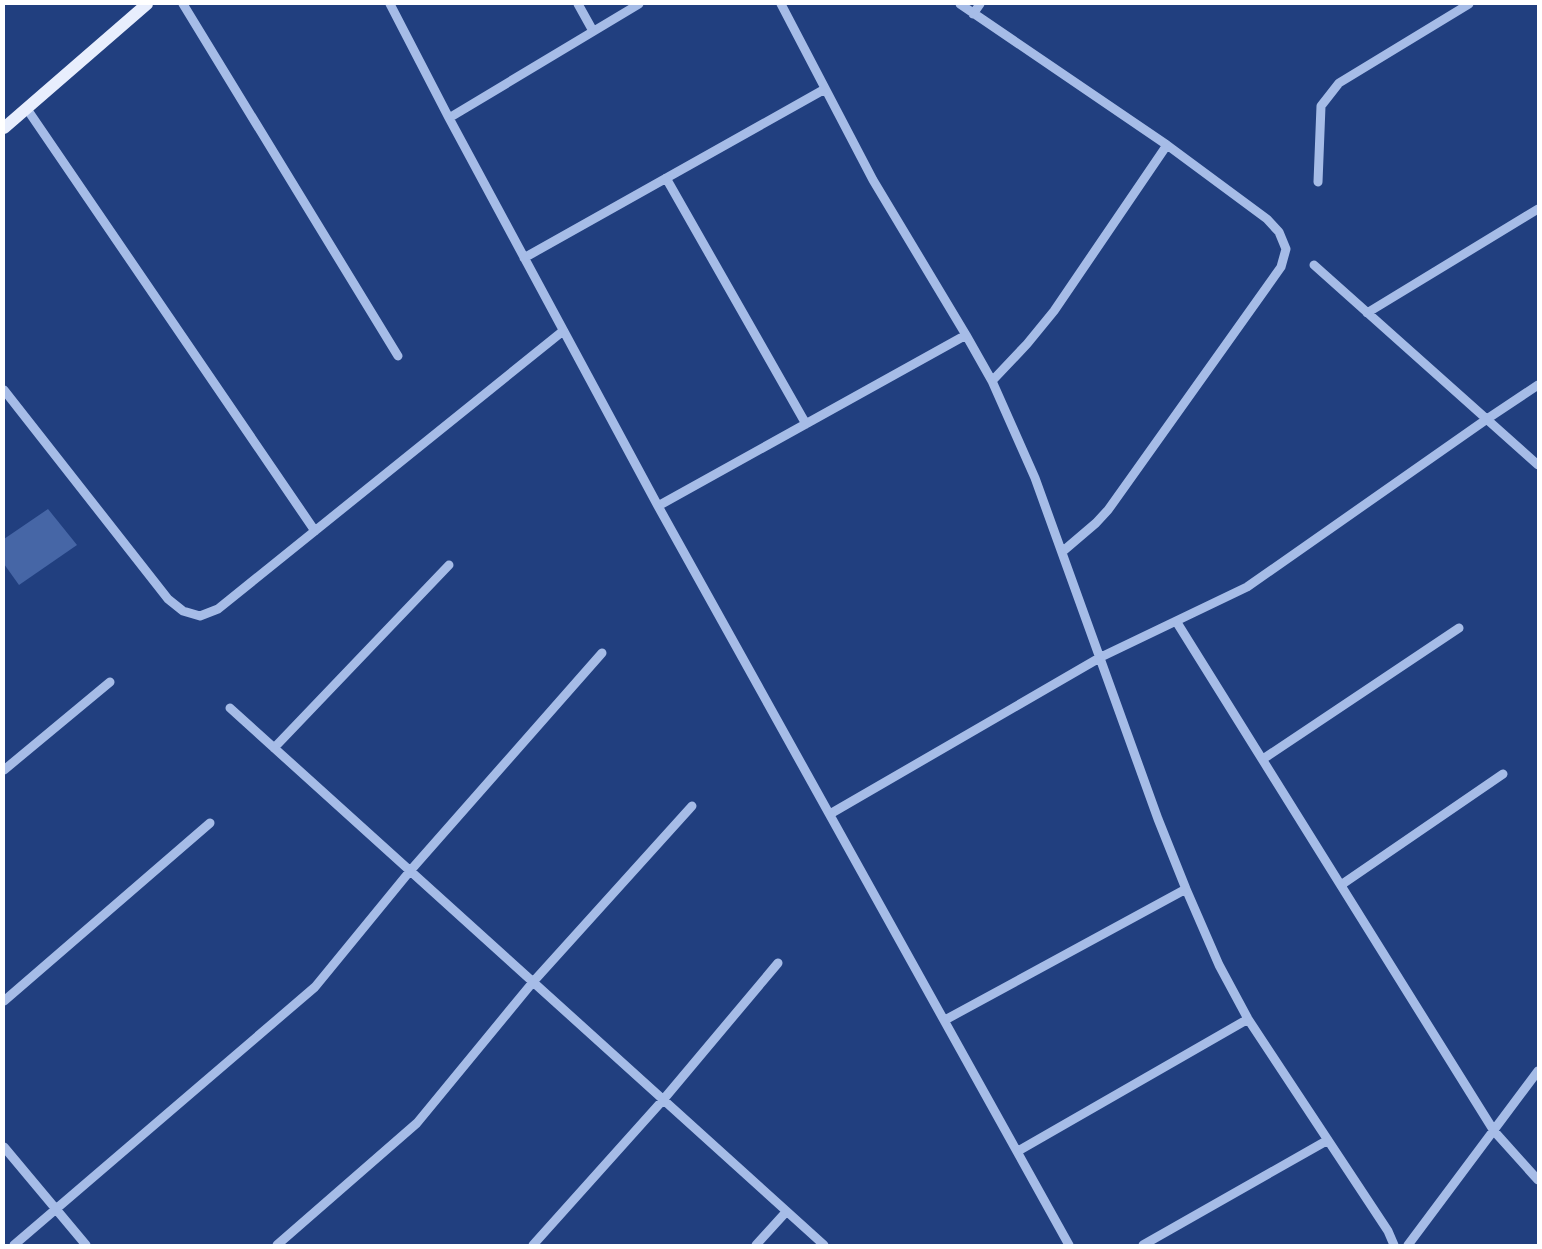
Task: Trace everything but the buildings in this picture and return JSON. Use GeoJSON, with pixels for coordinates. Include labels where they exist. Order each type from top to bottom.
{"type":"FeatureCollection","features":[{"type":"Feature","properties":{"kind":"main road"},"geometry":{"type":"LineString","coordinates":[[4,128],[146,4]]}},
{"type":"Feature","properties":{"kind":"street"},"geometry":{"type":"LineString","coordinates":[[182,4],[398,356]]}},
{"type":"Feature","properties":{"kind":"street"},"geometry":{"type":"LineString","coordinates":[[390,4],[449,118],[658,506],[1069,1245]]}},
{"type":"Feature","properties":{"kind":"street"},"geometry":{"type":"LineString","coordinates":[[578,4],[593,31]]}},
{"type":"Feature","properties":{"kind":"street"},"geometry":{"type":"LineString","coordinates":[[449,118],[639,4]]}},
{"type":"Feature","properties":{"kind":"street"},"geometry":{"type":"LineString","coordinates":[[781,4],[873,180],[992,381],[1034,478],[1101,657],[1158,818],[1219,965],[1248,1019],[1388,1231],[1394,1245]]}},
{"type":"Feature","properties":{"kind":"street"},"geometry":{"type":"LineString","coordinates":[[960,4],[1167,145],[1267,219],[1279,232],[1286,249],[1281,267],[1108,510],[1096,523],[1062,552]]}},
{"type":"Feature","properties":{"kind":"street"},"geometry":{"type":"LineString","coordinates":[[974,14],[980,4]]}},
{"type":"Feature","properties":{"kind":"street"},"geometry":{"type":"LineString","coordinates":[[1318,182],[1321,106],[1339,83],[1469,4]]}},
{"type":"Feature","properties":{"kind":"street"},"geometry":{"type":"LineString","coordinates":[[524,258],[825,88]]}},
{"type":"Feature","properties":{"kind":"street"},"geometry":{"type":"LineString","coordinates":[[27,109],[315,531]]}},
{"type":"Feature","properties":{"kind":"street"},"geometry":{"type":"LineString","coordinates":[[992,381],[1027,344],[1054,310],[1167,145]]}},
{"type":"Feature","properties":{"kind":"street"},"geometry":{"type":"LineString","coordinates":[[666,178],[806,424]]}},
{"type":"Feature","properties":{"kind":"street"},"geometry":{"type":"LineString","coordinates":[[1367,312],[1538,209]]}},
{"type":"Feature","properties":{"kind":"street"},"geometry":{"type":"LineString","coordinates":[[1314,265],[1538,464]]}},
{"type":"Feature","properties":{"kind":"street"},"geometry":{"type":"LineString","coordinates":[[4,390],[168,599],[183,611],[200,616],[218,609],[563,330]]}},
{"type":"Feature","properties":{"kind":"street"},"geometry":{"type":"LineString","coordinates":[[658,506],[966,335]]}},
{"type":"Feature","properties":{"kind":"street"},"geometry":{"type":"LineString","coordinates":[[830,814],[1101,657],[1248,587],[1538,385]]}},
{"type":"Feature","properties":{"kind":"street"},"geometry":{"type":"LineString","coordinates":[[274,748],[449,565]]}},
{"type":"Feature","properties":{"kind":"street"},"geometry":{"type":"LineString","coordinates":[[1176,621],[1494,1131],[1538,1180]]}},
{"type":"Feature","properties":{"kind":"street"},"geometry":{"type":"LineString","coordinates":[[1263,759],[1460,628]]}},
{"type":"Feature","properties":{"kind":"street"},"geometry":{"type":"LineString","coordinates":[[14,1245],[315,987],[410,871],[602,653]]}},
{"type":"Feature","properties":{"kind":"street"},"geometry":{"type":"LineString","coordinates":[[4,770],[110,682]]}},
{"type":"Feature","properties":{"kind":"street"},"geometry":{"type":"LineString","coordinates":[[230,708],[824,1245]]}},
{"type":"Feature","properties":{"kind":"street"},"geometry":{"type":"LineString","coordinates":[[1341,886],[1503,774]]}},
{"type":"Feature","properties":{"kind":"street"},"geometry":{"type":"LineString","coordinates":[[277,1245],[417,1123],[533,982],[692,806]]}},
{"type":"Feature","properties":{"kind":"street"},"geometry":{"type":"LineString","coordinates":[[4,1001],[210,823]]}},
{"type":"Feature","properties":{"kind":"street"},"geometry":{"type":"LineString","coordinates":[[945,1020],[1186,889]]}},
{"type":"Feature","properties":{"kind":"street"},"geometry":{"type":"LineString","coordinates":[[532,1245],[663,1100],[778,963]]}},
{"type":"Feature","properties":{"kind":"street"},"geometry":{"type":"LineString","coordinates":[[1018,1151],[1248,1019]]}},
{"type":"Feature","properties":{"kind":"street"},"geometry":{"type":"LineString","coordinates":[[1408,1245],[1538,1071]]}},
{"type":"Feature","properties":{"kind":"street"},"geometry":{"type":"LineString","coordinates":[[1143,1245],[1328,1140]]}},
{"type":"Feature","properties":{"kind":"street"},"geometry":{"type":"LineString","coordinates":[[4,1147],[86,1245]]}},
{"type":"Feature","properties":{"kind":"street"},"geometry":{"type":"LineString","coordinates":[[756,1245],[786,1212]]}}]}
